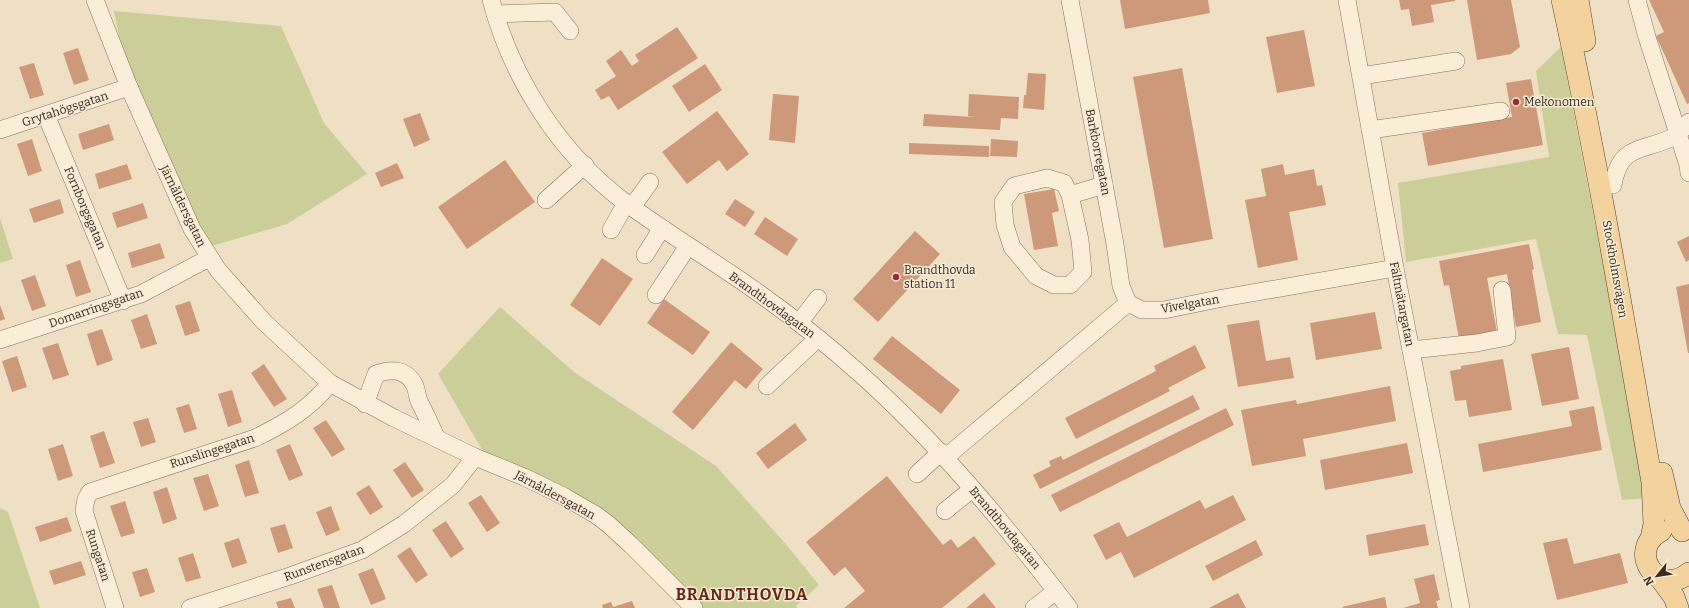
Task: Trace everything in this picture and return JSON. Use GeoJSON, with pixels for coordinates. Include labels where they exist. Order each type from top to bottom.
{"type":"FeatureCollection","features":[{"type":"Feature","properties":{"kind":"main road","name":"Stockholmsvägen"},"geometry":{"type":"LineString","coordinates":[[1562,0],[1601,192],[1652,482],[1654,524],[1651,539],[1646,548],[1645,555],[1650,570],[1662,579]]}},
{"type":"Feature","properties":{"kind":"main road","name":"Stockholmsvägen"},"geometry":{"type":"LineString","coordinates":[[1578,0],[1598,117],[1613,185],[1663,477],[1670,508],[1687,534]]}},
{"type":"Feature","properties":{"kind":"main road"},"geometry":{"type":"LineString","coordinates":[[1651,539],[1656,534],[1667,529],[1678,530],[1687,534]]}},
{"type":"Feature","properties":{"kind":"main road"},"geometry":{"type":"LineString","coordinates":[[1662,579],[1677,580],[1689,573]]}},
{"type":"Feature","properties":{"kind":"main road"},"geometry":{"type":"LineString","coordinates":[[1662,579],[1674,597],[1678,608]]}},
{"type":"Feature","properties":{"kind":"main road"},"geometry":{"type":"LineString","coordinates":[[1689,584],[1689,608]]}},
{"type":"Feature","properties":{"kind":"street","name":"Järnåldersgatan"},"geometry":{"type":"LineString","coordinates":[[95,0],[129,87],[192,229],[209,258],[264,322],[330,383],[365,404],[475,457],[524,477],[565,497],[602,520],[631,545],[688,606]]}},
{"type":"Feature","properties":{"kind":"street","name":"Barkborregatan"},"geometry":{"type":"LineString","coordinates":[[1070,0],[1121,286],[1128,303]]}},
{"type":"Feature","properties":{"kind":"street","name":"Fältmätargatan"},"geometry":{"type":"LineString","coordinates":[[1347,0],[1395,268],[1461,608]]}},
{"type":"Feature","properties":{"kind":"street"},"geometry":{"type":"LineString","coordinates":[[1637,0],[1646,37],[1684,128],[1689,173]]}},
{"type":"Feature","properties":{"kind":"street"},"geometry":{"type":"LineString","coordinates":[[493,7],[554,12],[570,31]]}},
{"type":"Feature","properties":{"kind":"street","name":"Brandthovdagatan"},"geometry":{"type":"LineString","coordinates":[[493,7],[501,32],[518,74],[540,110],[565,145],[584,166],[629,205],[741,281],[799,323],[859,372],[943,455],[1069,608]]}},
{"type":"Feature","properties":{"kind":"street"},"geometry":{"type":"LineString","coordinates":[[1361,76],[1456,61]]}},
{"type":"Feature","properties":{"kind":"street","name":"Grytahögsgatan"},"geometry":{"type":"LineString","coordinates":[[0,130],[129,87]]}},
{"type":"Feature","properties":{"kind":"street"},"geometry":{"type":"LineString","coordinates":[[1370,130],[1501,111]]}},
{"type":"Feature","properties":{"kind":"street","name":"Fornborgsgatan"},"geometry":{"type":"LineString","coordinates":[[46,115],[123,300]]}},
{"type":"Feature","properties":{"kind":"street"},"geometry":{"type":"LineString","coordinates":[[1613,185],[1615,174],[1619,166],[1631,151],[1664,141],[1684,128]]}},
{"type":"Feature","properties":{"kind":"street"},"geometry":{"type":"LineString","coordinates":[[546,200],[584,166]]}},
{"type":"Feature","properties":{"kind":"street"},"geometry":{"type":"LineString","coordinates":[[1047,178],[1064,183],[1070,195],[1080,240],[1083,272],[1070,284],[1054,285],[1036,276],[1012,247],[1005,226],[1003,202],[1014,186],[1047,178]]}},
{"type":"Feature","properties":{"kind":"street"},"geometry":{"type":"LineString","coordinates":[[611,230],[629,205],[650,182]]}},
{"type":"Feature","properties":{"kind":"street"},"geometry":{"type":"LineString","coordinates":[[1070,195],[1104,185]]}},
{"type":"Feature","properties":{"kind":"street"},"geometry":{"type":"LineString","coordinates":[[645,254],[662,228]]}},
{"type":"Feature","properties":{"kind":"street"},"geometry":{"type":"LineString","coordinates":[[656,295],[688,246]]}},
{"type":"Feature","properties":{"kind":"street","name":"Domarringsgatan"},"geometry":{"type":"LineString","coordinates":[[0,340],[141,294],[209,258]]}},
{"type":"Feature","properties":{"kind":"street","name":"Vivelgatan"},"geometry":{"type":"LineString","coordinates":[[1128,303],[1142,310],[1164,310],[1223,298],[1395,268]]}},
{"type":"Feature","properties":{"kind":"street"},"geometry":{"type":"LineString","coordinates":[[1411,350],[1476,343],[1507,337],[1502,290]]}},
{"type":"Feature","properties":{"kind":"street"},"geometry":{"type":"LineString","coordinates":[[799,323],[818,298]]}},
{"type":"Feature","properties":{"kind":"street"},"geometry":{"type":"LineString","coordinates":[[917,474],[943,455],[1128,303]]}},
{"type":"Feature","properties":{"kind":"street"},"geometry":{"type":"LineString","coordinates":[[767,386],[818,338]]}},
{"type":"Feature","properties":{"kind":"street"},"geometry":{"type":"LineString","coordinates":[[365,404],[376,374],[391,370],[402,371],[409,376],[415,386],[418,398],[436,437]]}},
{"type":"Feature","properties":{"kind":"street","name":"Runslingegatan"},"geometry":{"type":"LineString","coordinates":[[85,501],[90,492],[100,488],[255,438],[266,433],[300,414],[322,394],[330,383]]}},
{"type":"Feature","properties":{"kind":"street","name":"Runstensgatan"},"geometry":{"type":"LineString","coordinates":[[190,608],[297,574],[362,550],[404,524],[453,486],[475,457]]}},
{"type":"Feature","properties":{"kind":"street"},"geometry":{"type":"LineString","coordinates":[[945,511],[972,489]]}},
{"type":"Feature","properties":{"kind":"street","name":"Rungatan"},"geometry":{"type":"LineString","coordinates":[[85,501],[84,511],[114,608]]}},
{"type":"Feature","properties":{"kind":"street"},"geometry":{"type":"LineString","coordinates":[[1034,608],[1056,591]]}},
{"type":"Feature","properties":{"kind":"green space"},"geometry":{"type":"Polygon","coordinates":[[[114,11],[281,26],[324,123],[367,174],[287,224],[212,246],[191,223],[129,87],[114,11]]]}},
{"type":"Feature","properties":{"kind":"green space"},"geometry":{"type":"Polygon","coordinates":[[[1561,47],[1648,498],[1622,500],[1587,335],[1558,334],[1536,239],[1406,262],[1398,183],[1549,157],[1536,71],[1561,47]]]}},
{"type":"Feature","properties":{"kind":"green space"},"geometry":{"type":"Polygon","coordinates":[[[0,218],[13,259],[0,263],[0,218]]]}},
{"type":"Feature","properties":{"kind":"green space"},"geometry":{"type":"Polygon","coordinates":[[[500,307],[574,372],[716,466],[784,542],[819,585],[796,606],[797,608],[696,608],[631,545],[488,460],[438,374],[500,307]]]}},
{"type":"Feature","properties":{"kind":"green space"},"geometry":{"type":"Polygon","coordinates":[[[0,508],[8,512],[40,608],[0,608],[0,508]]]}},
{"type":"Feature","properties":{"kind":"building"},"geometry":{"type":"Polygon","coordinates":[[[1120,0],[1208,0],[1210,13],[1125,29],[1120,0]]]}},
{"type":"Feature","properties":{"kind":"building"},"geometry":{"type":"Polygon","coordinates":[[[1399,0],[1455,1],[1431,5],[1434,22],[1412,26],[1409,9],[1401,10],[1399,0]]]}},
{"type":"Feature","properties":{"kind":"building"},"geometry":{"type":"Polygon","coordinates":[[[1467,0],[1511,0],[1520,47],[1511,54],[1477,60],[1467,0]]]}},
{"type":"Feature","properties":{"kind":"building"},"geometry":{"type":"Polygon","coordinates":[[[1649,0],[1689,0],[1689,103],[1687,104],[1656,36],[1664,32],[1649,0]]]}},
{"type":"Feature","properties":{"kind":"building"},"geometry":{"type":"Polygon","coordinates":[[[677,27],[698,58],[618,110],[609,96],[601,100],[595,90],[616,76],[606,61],[621,50],[632,66],[639,61],[635,55],[677,27]]]}},
{"type":"Feature","properties":{"kind":"building"},"geometry":{"type":"Polygon","coordinates":[[[1304,30],[1315,86],[1277,93],[1266,37],[1304,30]]]}},
{"type":"Feature","properties":{"kind":"building"},"geometry":{"type":"Polygon","coordinates":[[[78,48],[89,80],[74,85],[63,53],[78,48]]]}},
{"type":"Feature","properties":{"kind":"building"},"geometry":{"type":"Polygon","coordinates":[[[34,63],[44,95],[30,99],[19,67],[34,63]]]}},
{"type":"Feature","properties":{"kind":"building"},"geometry":{"type":"Polygon","coordinates":[[[705,64],[722,90],[689,112],[672,86],[705,64]]]}},
{"type":"Feature","properties":{"kind":"building"},"geometry":{"type":"Polygon","coordinates":[[[1182,68],[1213,239],[1164,248],[1133,77],[1182,68]]]}},
{"type":"Feature","properties":{"kind":"building"},"geometry":{"type":"Polygon","coordinates":[[[1028,73],[1046,74],[1044,110],[1023,108],[1028,73]]]}},
{"type":"Feature","properties":{"kind":"building"},"geometry":{"type":"Polygon","coordinates":[[[1531,79],[1543,145],[1428,166],[1422,133],[1512,117],[1506,83],[1531,79]]]}},
{"type":"Feature","properties":{"kind":"building"},"geometry":{"type":"Polygon","coordinates":[[[773,94],[799,96],[795,143],[769,140],[773,94]]]}},
{"type":"Feature","properties":{"kind":"building"},"geometry":{"type":"Polygon","coordinates":[[[969,94],[1019,97],[1018,119],[1001,118],[1000,130],[923,126],[924,114],[975,117],[968,116],[969,94]]]}},
{"type":"Feature","properties":{"kind":"building"},"geometry":{"type":"Polygon","coordinates":[[[717,111],[749,154],[727,171],[719,160],[687,184],[662,152],[717,111]]]}},
{"type":"Feature","properties":{"kind":"building"},"geometry":{"type":"Polygon","coordinates":[[[420,113],[430,140],[414,147],[403,119],[420,113]]]}},
{"type":"Feature","properties":{"kind":"building"},"geometry":{"type":"Polygon","coordinates":[[[109,124],[114,140],[83,150],[78,134],[109,124]]]}},
{"type":"Feature","properties":{"kind":"building"},"geometry":{"type":"Polygon","coordinates":[[[32,139],[42,171],[28,176],[17,144],[32,139]]]}},
{"type":"Feature","properties":{"kind":"building"},"geometry":{"type":"Polygon","coordinates":[[[991,139],[1018,141],[1017,157],[990,156],[991,139]]]}},
{"type":"Feature","properties":{"kind":"building"},"geometry":{"type":"Polygon","coordinates":[[[909,143],[989,146],[989,157],[909,154],[909,143]]]}},
{"type":"Feature","properties":{"kind":"building"},"geometry":{"type":"Polygon","coordinates":[[[505,160],[535,202],[467,249],[438,207],[505,160]]]}},
{"type":"Feature","properties":{"kind":"building"},"geometry":{"type":"Polygon","coordinates":[[[397,163],[404,178],[381,187],[375,173],[397,163]]]}},
{"type":"Feature","properties":{"kind":"building"},"geometry":{"type":"Polygon","coordinates":[[[127,164],[132,179],[99,189],[95,174],[127,164]]]}},
{"type":"Feature","properties":{"kind":"building"},"geometry":{"type":"Polygon","coordinates":[[[1283,164],[1285,175],[1314,169],[1317,186],[1322,185],[1326,205],[1289,212],[1298,260],[1258,268],[1245,200],[1266,196],[1261,169],[1283,164]]]}},
{"type":"Feature","properties":{"kind":"building"},"geometry":{"type":"Polygon","coordinates":[[[1054,189],[1059,211],[1052,213],[1058,246],[1034,250],[1024,194],[1054,189]]]}},
{"type":"Feature","properties":{"kind":"building"},"geometry":{"type":"Polygon","coordinates":[[[60,199],[64,213],[34,223],[29,209],[60,199]]]}},
{"type":"Feature","properties":{"kind":"building"},"geometry":{"type":"Polygon","coordinates":[[[735,199],[755,212],[745,227],[725,214],[735,199]]]}},
{"type":"Feature","properties":{"kind":"building"},"geometry":{"type":"Polygon","coordinates":[[[143,203],[148,218],[117,228],[112,213],[143,203]]]}},
{"type":"Feature","properties":{"kind":"building"},"geometry":{"type":"Polygon","coordinates":[[[765,217],[798,239],[787,256],[754,234],[765,217]]]}},
{"type":"Feature","properties":{"kind":"building","name":"Brandthovda station 11"},"geometry":{"type":"Polygon","coordinates":[[[915,231],[940,254],[878,322],[853,299],[915,231]]]}},
{"type":"Feature","properties":{"kind":"building"},"geometry":{"type":"Polygon","coordinates":[[[1689,236],[1689,260],[1686,262],[1677,242],[1689,236]]]}},
{"type":"Feature","properties":{"kind":"building"},"geometry":{"type":"Polygon","coordinates":[[[160,243],[165,258],[132,268],[128,253],[160,243]]]}},
{"type":"Feature","properties":{"kind":"building"},"geometry":{"type":"Polygon","coordinates":[[[1529,244],[1541,322],[1516,327],[1507,274],[1487,278],[1497,332],[1459,339],[1449,285],[1444,286],[1439,261],[1529,244]]]}},
{"type":"Feature","properties":{"kind":"building"},"geometry":{"type":"Polygon","coordinates":[[[602,258],[633,279],[600,326],[570,305],[602,258]]]}},
{"type":"Feature","properties":{"kind":"building"},"geometry":{"type":"Polygon","coordinates":[[[80,260],[91,292],[76,297],[66,265],[80,260]]]}},
{"type":"Feature","properties":{"kind":"building"},"geometry":{"type":"Polygon","coordinates":[[[35,275],[46,306],[32,311],[21,280],[35,275]]]}},
{"type":"Feature","properties":{"kind":"building"},"geometry":{"type":"Polygon","coordinates":[[[1689,284],[1689,353],[1688,353],[1676,287],[1689,284]]]}},
{"type":"Feature","properties":{"kind":"building"},"geometry":{"type":"Polygon","coordinates":[[[664,299],[710,332],[693,355],[647,323],[664,299]]]}},
{"type":"Feature","properties":{"kind":"building"},"geometry":{"type":"Polygon","coordinates":[[[190,301],[200,331],[185,336],[175,306],[190,301]]]}},
{"type":"Feature","properties":{"kind":"building"},"geometry":{"type":"Polygon","coordinates":[[[0,305],[5,319],[0,321],[0,305]]]}},
{"type":"Feature","properties":{"kind":"building"},"geometry":{"type":"Polygon","coordinates":[[[1375,312],[1382,349],[1316,360],[1310,323],[1375,312]]]}},
{"type":"Feature","properties":{"kind":"building"},"geometry":{"type":"Polygon","coordinates":[[[147,314],[157,344],[141,349],[131,320],[147,314]]]}},
{"type":"Feature","properties":{"kind":"building"},"geometry":{"type":"Polygon","coordinates":[[[1259,320],[1266,361],[1290,357],[1294,378],[1238,387],[1227,325],[1259,320]]]}},
{"type":"Feature","properties":{"kind":"building"},"geometry":{"type":"Polygon","coordinates":[[[102,329],[113,360],[97,366],[87,334],[102,329]]]}},
{"type":"Feature","properties":{"kind":"building"},"geometry":{"type":"Polygon","coordinates":[[[892,336],[960,390],[941,414],[873,359],[892,336]]]}},
{"type":"Feature","properties":{"kind":"building"},"geometry":{"type":"Polygon","coordinates":[[[731,342],[763,369],[746,389],[735,380],[693,430],[672,412],[731,342]]]}},
{"type":"Feature","properties":{"kind":"building"},"geometry":{"type":"Polygon","coordinates":[[[58,343],[69,375],[53,380],[42,348],[58,343]]]}},
{"type":"Feature","properties":{"kind":"building"},"geometry":{"type":"Polygon","coordinates":[[[1195,345],[1206,368],[1168,388],[1170,391],[1076,439],[1065,418],[1156,371],[1154,366],[1195,345]]]}},
{"type":"Feature","properties":{"kind":"building"},"geometry":{"type":"Polygon","coordinates":[[[1569,347],[1579,399],[1542,406],[1531,354],[1569,347]]]}},
{"type":"Feature","properties":{"kind":"building"},"geometry":{"type":"Polygon","coordinates":[[[17,356],[27,387],[12,392],[2,361],[17,356]]]}},
{"type":"Feature","properties":{"kind":"building"},"geometry":{"type":"Polygon","coordinates":[[[1503,359],[1512,410],[1469,417],[1466,400],[1455,401],[1450,371],[1461,369],[1461,366],[1503,359]]]}},
{"type":"Feature","properties":{"kind":"building"},"geometry":{"type":"Polygon","coordinates":[[[264,364],[287,399],[274,407],[251,373],[264,364]]]}},
{"type":"Feature","properties":{"kind":"building"},"geometry":{"type":"Polygon","coordinates":[[[1390,386],[1396,421],[1303,439],[1306,456],[1252,466],[1241,410],[1296,400],[1297,404],[1390,386]]]}},
{"type":"Feature","properties":{"kind":"building"},"geometry":{"type":"Polygon","coordinates":[[[232,390],[242,422],[228,427],[218,394],[232,390]]]}},
{"type":"Feature","properties":{"kind":"building"},"geometry":{"type":"Polygon","coordinates":[[[1193,395],[1200,409],[1040,489],[1033,475],[1051,466],[1049,461],[1061,456],[1063,460],[1193,395]]]}},
{"type":"Feature","properties":{"kind":"building"},"geometry":{"type":"Polygon","coordinates":[[[189,404],[197,429],[184,433],[176,408],[189,404]]]}},
{"type":"Feature","properties":{"kind":"building"},"geometry":{"type":"Polygon","coordinates":[[[1594,406],[1602,450],[1483,472],[1478,444],[1572,426],[1569,411],[1594,406]]]}},
{"type":"Feature","properties":{"kind":"building"},"geometry":{"type":"Polygon","coordinates":[[[1226,408],[1234,425],[1060,512],[1051,495],[1226,408]]]}},
{"type":"Feature","properties":{"kind":"building"},"geometry":{"type":"Polygon","coordinates":[[[148,418],[156,442],[141,447],[133,422],[148,418]]]}},
{"type":"Feature","properties":{"kind":"building"},"geometry":{"type":"Polygon","coordinates":[[[326,420],[345,449],[332,457],[313,428],[326,420]]]}},
{"type":"Feature","properties":{"kind":"building"},"geometry":{"type":"Polygon","coordinates":[[[795,423],[807,440],[768,469],[756,453],[795,423]]]}},
{"type":"Feature","properties":{"kind":"building"},"geometry":{"type":"Polygon","coordinates":[[[104,431],[115,463],[100,468],[90,436],[104,431]]]}},
{"type":"Feature","properties":{"kind":"building"},"geometry":{"type":"Polygon","coordinates":[[[1407,443],[1413,473],[1325,490],[1320,460],[1407,443]]]}},
{"type":"Feature","properties":{"kind":"building"},"geometry":{"type":"Polygon","coordinates":[[[63,444],[73,476],[58,481],[48,449],[63,444]]]}},
{"type":"Feature","properties":{"kind":"building"},"geometry":{"type":"Polygon","coordinates":[[[290,444],[303,475],[289,481],[276,450],[290,444]]]}},
{"type":"Feature","properties":{"kind":"building"},"geometry":{"type":"Polygon","coordinates":[[[249,460],[259,493],[245,497],[235,465],[249,460]]]}},
{"type":"Feature","properties":{"kind":"building"},"geometry":{"type":"Polygon","coordinates":[[[405,462],[424,490],[412,498],[393,470],[405,462]]]}},
{"type":"Feature","properties":{"kind":"building"},"geometry":{"type":"Polygon","coordinates":[[[208,474],[219,506],[204,511],[193,478],[208,474]]]}},
{"type":"Feature","properties":{"kind":"building"},"geometry":{"type":"Polygon","coordinates":[[[887,476],[943,545],[951,539],[958,548],[974,536],[996,564],[942,608],[844,608],[865,591],[845,567],[834,576],[806,542],[887,476]]]}},
{"type":"Feature","properties":{"kind":"building"},"geometry":{"type":"Polygon","coordinates":[[[369,485],[383,507],[370,515],[356,493],[369,485]]]}},
{"type":"Feature","properties":{"kind":"building"},"geometry":{"type":"Polygon","coordinates":[[[167,487],[177,519],[163,524],[153,492],[167,487]]]}},
{"type":"Feature","properties":{"kind":"building"},"geometry":{"type":"Polygon","coordinates":[[[481,495],[500,523],[487,532],[468,503],[481,495]]]}},
{"type":"Feature","properties":{"kind":"building"},"geometry":{"type":"Polygon","coordinates":[[[1233,495],[1246,520],[1134,578],[1121,552],[1106,560],[1093,535],[1119,522],[1127,537],[1200,500],[1205,509],[1233,495]]]}},
{"type":"Feature","properties":{"kind":"building"},"geometry":{"type":"Polygon","coordinates":[[[125,501],[135,533],[121,537],[110,506],[125,501]]]}},
{"type":"Feature","properties":{"kind":"building"},"geometry":{"type":"Polygon","coordinates":[[[331,506],[340,530],[326,536],[316,512],[331,506]]]}},
{"type":"Feature","properties":{"kind":"building"},"geometry":{"type":"Polygon","coordinates":[[[67,517],[72,531],[40,542],[35,527],[67,517]]]}},
{"type":"Feature","properties":{"kind":"building"},"geometry":{"type":"Polygon","coordinates":[[[446,521],[464,549],[451,558],[432,530],[446,521]]]}},
{"type":"Feature","properties":{"kind":"building"},"geometry":{"type":"Polygon","coordinates":[[[285,524],[293,548],[278,553],[270,528],[285,524]]]}},
{"type":"Feature","properties":{"kind":"building"},"geometry":{"type":"Polygon","coordinates":[[[1425,524],[1429,545],[1369,556],[1366,535],[1425,524]]]}},
{"type":"Feature","properties":{"kind":"building"},"geometry":{"type":"Polygon","coordinates":[[[239,538],[247,563],[232,568],[224,543],[239,538]]]}},
{"type":"Feature","properties":{"kind":"building"},"geometry":{"type":"Polygon","coordinates":[[[1567,538],[1574,564],[1620,553],[1628,583],[1557,600],[1543,543],[1567,538]]]}},
{"type":"Feature","properties":{"kind":"building"},"geometry":{"type":"Polygon","coordinates":[[[1256,540],[1263,555],[1213,581],[1205,566],[1256,540]]]}},
{"type":"Feature","properties":{"kind":"building"},"geometry":{"type":"Polygon","coordinates":[[[410,547],[428,575],[416,583],[397,556],[410,547]]]}},
{"type":"Feature","properties":{"kind":"building"},"geometry":{"type":"Polygon","coordinates":[[[193,553],[201,578],[186,582],[178,558],[193,553]]]}},
{"type":"Feature","properties":{"kind":"building"},"geometry":{"type":"Polygon","coordinates":[[[81,561],[86,575],[54,585],[49,571],[81,561]]]}},
{"type":"Feature","properties":{"kind":"building"},"geometry":{"type":"Polygon","coordinates":[[[147,568],[155,592],[140,597],[132,572],[147,568]]]}},
{"type":"Feature","properties":{"kind":"building"},"geometry":{"type":"Polygon","coordinates":[[[373,568],[386,599],[371,605],[358,574],[373,568]]]}},
{"type":"Feature","properties":{"kind":"building"},"geometry":{"type":"Polygon","coordinates":[[[1434,574],[1440,600],[1436,601],[1438,608],[1403,608],[1420,603],[1414,579],[1434,574]]]}},
{"type":"Feature","properties":{"kind":"building"},"geometry":{"type":"Polygon","coordinates":[[[332,585],[340,608],[324,608],[317,589],[332,585]]]}},
{"type":"Feature","properties":{"kind":"building"},"geometry":{"type":"Polygon","coordinates":[[[984,593],[996,608],[966,608],[984,593]]]}},
{"type":"Feature","properties":{"kind":"building"},"geometry":{"type":"Polygon","coordinates":[[[1238,593],[1246,608],[1209,608],[1238,593]]]}},
{"type":"Feature","properties":{"kind":"building"},"geometry":{"type":"Polygon","coordinates":[[[1385,597],[1387,608],[1342,607],[1385,597]]]}},
{"type":"Feature","properties":{"kind":"building"},"geometry":{"type":"Polygon","coordinates":[[[291,598],[295,608],[278,608],[276,602],[291,598]]]}},
{"type":"Feature","properties":{"kind":"building"},"geometry":{"type":"Polygon","coordinates":[[[632,601],[635,608],[603,608],[602,605],[611,602],[613,607],[632,601]]]}},
{"type":"Feature","properties":{"kind":"place","name":"Mekonomen"},"geometry":{"type":"Point","coordinates":[1516,102]}},
{"type":"Feature","properties":{"kind":"place","name":"Brandthovda station 11"},"geometry":{"type":"Point","coordinates":[896,277]}},
{"type":"Feature","properties":{"kind":"district","name":"BRANDTHOVDA"},"geometry":{"type":"Point","coordinates":[742,594]}}]}
